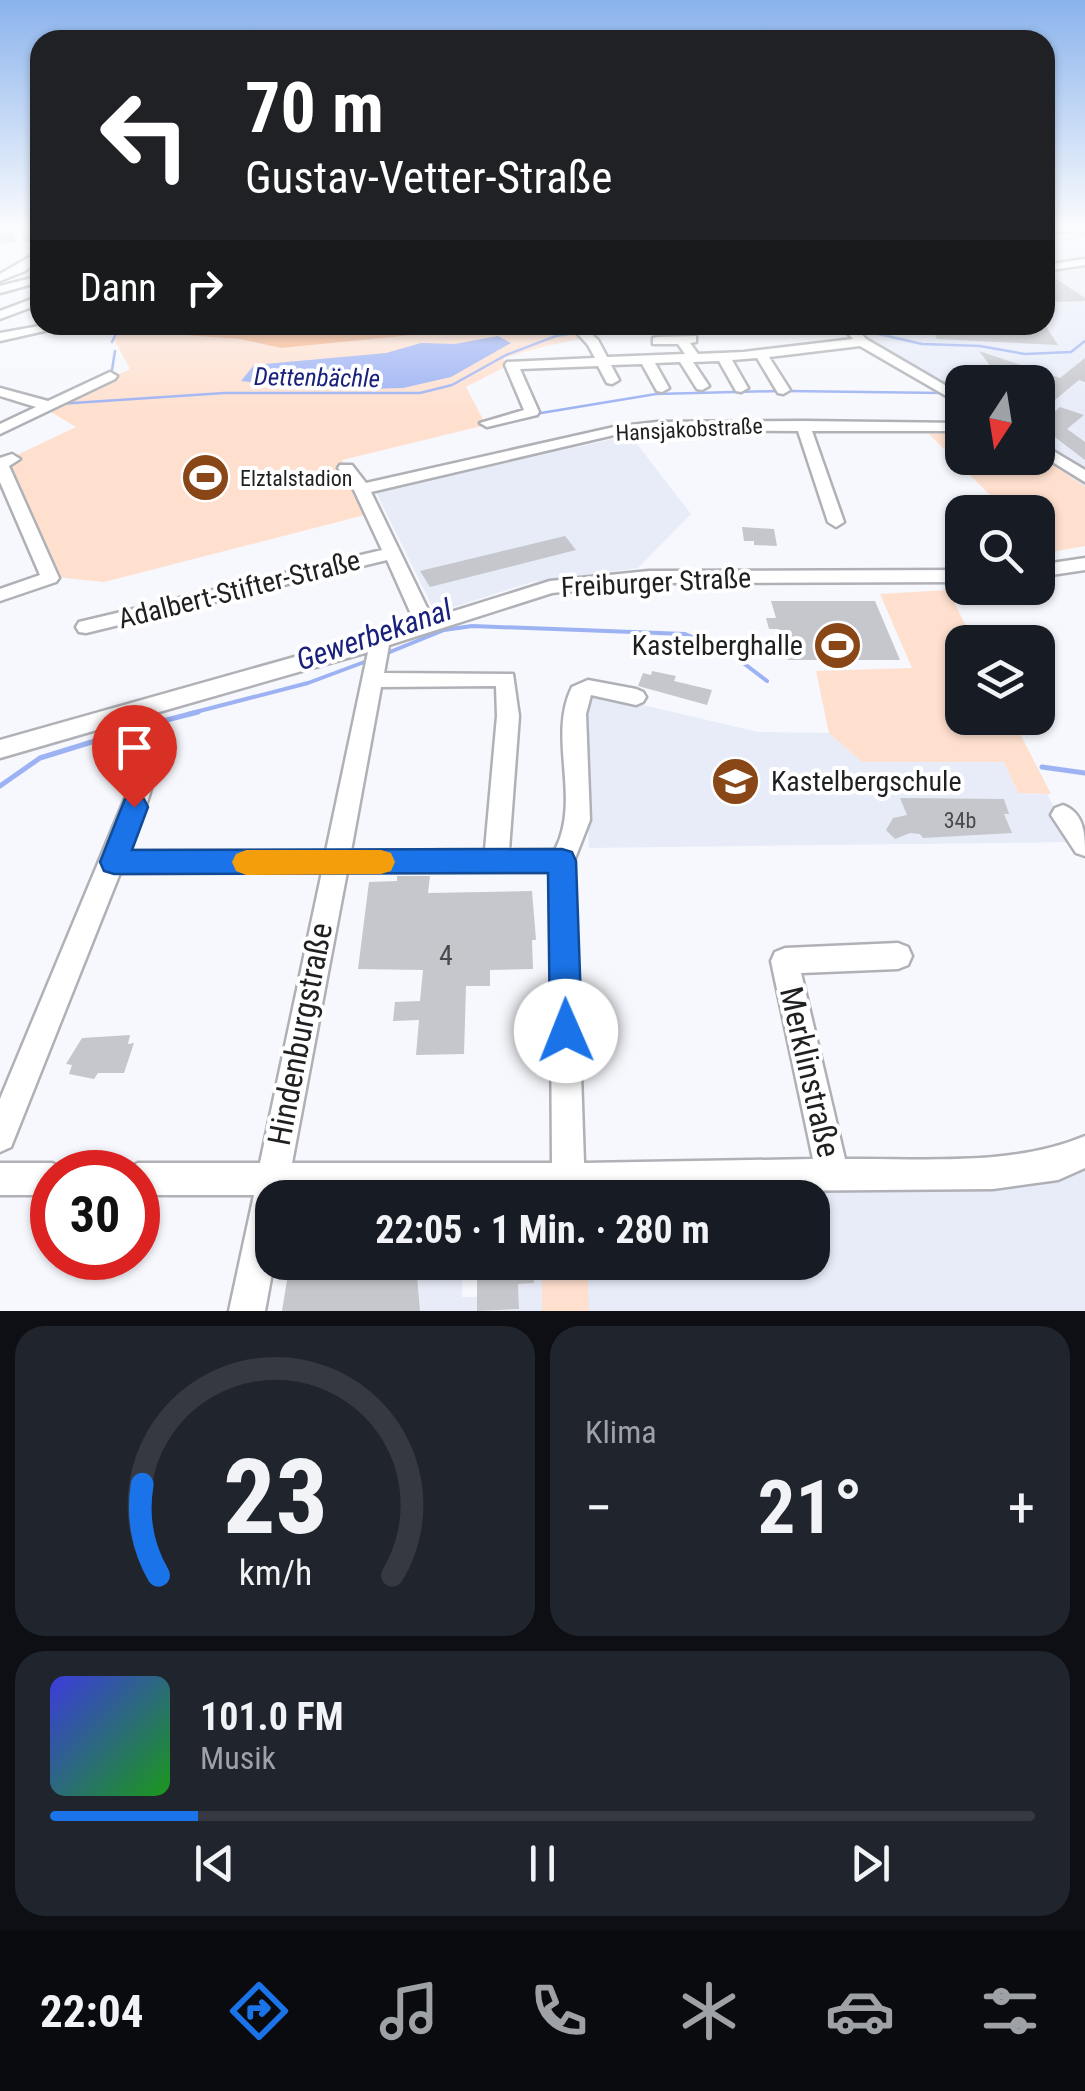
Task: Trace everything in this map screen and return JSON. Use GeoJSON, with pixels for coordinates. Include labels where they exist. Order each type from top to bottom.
{"type":"FeatureCollection","features":[{"type":"Feature","properties":{"kind":"street"},"geometry":{"type":"LineString","coordinates":[[0,315],[30,304]]}},
{"type":"Feature","properties":{"kind":"street"},"geometry":{"type":"LineString","coordinates":[[0,336],[30,331]]}},
{"type":"Feature","properties":{"kind":"street"},"geometry":{"type":"LineString","coordinates":[[584,335],[594,343],[612,380]]}},
{"type":"Feature","properties":{"kind":"street"},"geometry":{"type":"LineString","coordinates":[[855,335],[945,390]]}},
{"type":"Feature","properties":{"kind":"street"},"geometry":{"type":"LineString","coordinates":[[658,341],[687,339],[689,358],[702,386]]}},
{"type":"Feature","properties":{"kind":"street"},"geometry":{"type":"LineString","coordinates":[[486,423],[532,412],[512,366],[723,357],[862,342]]}},
{"type":"Feature","properties":{"kind":"street"},"geometry":{"type":"LineString","coordinates":[[761,354],[783,390]]}},
{"type":"Feature","properties":{"kind":"street"},"geometry":{"type":"LineString","coordinates":[[723,357],[741,388]]}},
{"type":"Feature","properties":{"kind":"street"},"geometry":{"type":"LineString","coordinates":[[646,359],[662,388]]}},
{"type":"Feature","properties":{"kind":"street"},"geometry":{"type":"LineString","coordinates":[[0,430],[110,376]]}},
{"type":"Feature","properties":{"kind":"street"},"geometry":{"type":"LineString","coordinates":[[0,392],[52,404]]}},
{"type":"Feature","properties":{"kind":"street","name":"Hansjakobstraße"},"geometry":{"type":"LineString","coordinates":[[362,489],[614,431],[699,424],[945,427]]}},
{"type":"Feature","properties":{"kind":"street"},"geometry":{"type":"LineString","coordinates":[[803,426],[836,522]]}},
{"type":"Feature","properties":{"kind":"street"},"geometry":{"type":"LineString","coordinates":[[1055,458],[1085,477]]}},
{"type":"Feature","properties":{"kind":"street"},"geometry":{"type":"LineString","coordinates":[[0,595],[50,578],[6,461]]}},
{"type":"Feature","properties":{"kind":"street"},"geometry":{"type":"LineString","coordinates":[[346,468],[362,489],[424,620]]}},
{"type":"Feature","properties":{"kind":"street","name":"Adalbert-Stifter-Straße"},"geometry":{"type":"LineString","coordinates":[[86,627],[393,552]]}},
{"type":"Feature","properties":{"kind":"street"},"geometry":{"type":"LineString","coordinates":[[1055,568],[1085,564]]}},
{"type":"Feature","properties":{"kind":"street","name":"Freiburger Straße"},"geometry":{"type":"LineString","coordinates":[[243,682],[248,671],[272,660],[584,582],[659,577],[945,576]]}},
{"type":"Feature","properties":{"kind":"street","name":"Freiburger Straße"},"geometry":{"type":"LineString","coordinates":[[0,749],[141,722],[243,682],[378,660],[424,620]]}},
{"type":"Feature","properties":{"kind":"street"},"geometry":{"type":"LineString","coordinates":[[378,660],[506,679],[508,716],[496,860]]}},
{"type":"Feature","properties":{"kind":"street","name":"Hindenburgstraße"},"geometry":{"type":"LineString","coordinates":[[247,1311],[334,863],[378,660]]}},
{"type":"Feature","properties":{"kind":"street"},"geometry":{"type":"LineString","coordinates":[[568,1180],[562,861],[575,839],[580,818],[579,692],[594,688],[636,698]]}},
{"type":"Feature","properties":{"kind":"street"},"geometry":{"type":"LineString","coordinates":[[0,1136],[143,784],[146,752],[141,722]]}},
{"type":"Feature","properties":{"kind":"street"},"geometry":{"type":"LineString","coordinates":[[1064,815],[1085,846]]}},
{"type":"Feature","properties":{"kind":"street"},"geometry":{"type":"LineString","coordinates":[[114,862],[562,861]]}},
{"type":"Feature","properties":{"kind":"street","name":"Merklinstraße"},"geometry":{"type":"LineString","coordinates":[[833,1176],[785,961],[898,956]]}},
{"type":"Feature","properties":{"kind":"street","name":"Merklinstraße"},"geometry":{"type":"LineString","coordinates":[[160,1179],[568,1180],[992,1173],[1058,1164],[1085,1152]]}},
{"type":"Feature","properties":{"kind":"street"},"geometry":{"type":"LineString","coordinates":[[0,1179],[30,1179]]}},
{"type":"Feature","properties":{"kind":"shaded area"},"geometry":{"type":"Polygon","coordinates":[[[1055,290],[1085,290],[1085,487],[1055,466],[1055,365],[945,365],[945,395],[849,335],[1055,335],[1055,290]]]}},
{"type":"Feature","properties":{"kind":"shaded area"},"geometry":{"type":"Polygon","coordinates":[[[117,335],[183,335],[241,339],[281,348],[413,335],[603,335],[504,358],[505,367],[466,387],[486,425],[342,460],[373,513],[104,582],[56,577],[0,463],[76,427],[44,408],[130,369],[114,339],[117,335]]]}},
{"type":"Feature","properties":{"kind":"shaded area"},"geometry":{"type":"Polygon","coordinates":[[[183,335],[413,335],[281,348],[240,339],[183,335]]]}},
{"type":"Feature","properties":{"kind":"shaded area"},"geometry":{"type":"Polygon","coordinates":[[[945,433],[945,450],[929,434],[945,433]]]}},
{"type":"Feature","properties":{"kind":"shaded area"},"geometry":{"type":"Polygon","coordinates":[[[630,435],[691,514],[638,568],[532,582],[442,611],[433,608],[376,492],[630,435]]]}},
{"type":"Feature","properties":{"kind":"shaded area"},"geometry":{"type":"Polygon","coordinates":[[[1055,466],[1085,487],[1085,546],[1055,551],[1055,495],[990,495],[970,475],[1055,475],[1055,466]]]}},
{"type":"Feature","properties":{"kind":"shaded area"},"geometry":{"type":"Polygon","coordinates":[[[945,590],[945,605],[956,605],[966,625],[945,625],[945,735],[1021,735],[1051,794],[1018,793],[1004,762],[862,762],[829,733],[816,671],[912,668],[880,594],[945,590]]]}},
{"type":"Feature","properties":{"kind":"shaded area","name":"Kastelbergschule"},"geometry":{"type":"Polygon","coordinates":[[[592,693],[758,732],[829,733],[862,762],[1004,762],[1018,793],[1047,794],[1073,842],[589,848],[582,702],[592,693]]]}},
{"type":"Feature","properties":{"kind":"shaded area"},"geometry":{"type":"Polygon","coordinates":[[[1085,1152],[1085,1311],[482,1311],[519,1309],[518,1284],[534,1280],[830,1280],[830,1180],[593,1179],[993,1173],[1085,1152]]]}},
{"type":"Feature","properties":{"kind":"shaded area"},"geometry":{"type":"Polygon","coordinates":[[[418,1280],[462,1280],[462,1297],[477,1297],[477,1311],[420,1311],[418,1280]]]}},
{"type":"Feature","properties":{"kind":"shaded area"},"geometry":{"type":"Polygon","coordinates":[[[542,1280],[588,1280],[589,1311],[542,1311],[542,1280]]]}},
{"type":"Feature","properties":{"kind":"water"},"geometry":{"type":"Polygon","coordinates":[[[498,336],[511,343],[451,377],[403,388],[297,387],[241,381],[254,365],[386,353],[421,343],[455,344],[498,336]]]}},
{"type":"Feature","properties":{"kind":"building"},"geometry":{"type":"Polygon","coordinates":[[[1055,290],[1073,290],[1085,298],[1085,301],[1056,302],[1055,290]]]}},
{"type":"Feature","properties":{"kind":"building"},"geometry":{"type":"Polygon","coordinates":[[[935,335],[1052,335],[1058,345],[937,339],[935,335]]]}},
{"type":"Feature","properties":{"kind":"building"},"geometry":{"type":"Polygon","coordinates":[[[979,351],[1021,365],[990,365],[979,351]]]}},
{"type":"Feature","properties":{"kind":"building"},"geometry":{"type":"Polygon","coordinates":[[[1085,358],[1085,382],[1079,380],[1055,400],[1055,376],[1060,378],[1085,358]]]}},
{"type":"Feature","properties":{"kind":"building"},"geometry":{"type":"Polygon","coordinates":[[[1060,407],[1084,415],[1067,429],[1085,442],[1085,460],[1055,437],[1055,411],[1060,407]]]}},
{"type":"Feature","properties":{"kind":"building"},"geometry":{"type":"Polygon","coordinates":[[[742,527],[774,529],[777,546],[744,541],[742,527]]]}},
{"type":"Feature","properties":{"kind":"building"},"geometry":{"type":"Polygon","coordinates":[[[565,536],[576,550],[430,587],[420,571],[565,536]]]}},
{"type":"Feature","properties":{"kind":"building","name":"Kastelberghalle"},"geometry":{"type":"Polygon","coordinates":[[[771,601],[875,601],[900,660],[788,660],[779,629],[769,629],[766,618],[776,618],[771,601]]]}},
{"type":"Feature","properties":{"kind":"building"},"geometry":{"type":"Polygon","coordinates":[[[652,671],[712,690],[707,705],[638,686],[643,673],[651,675],[652,671]]]}},
{"type":"Feature","properties":{"kind":"building"},"geometry":{"type":"Polygon","coordinates":[[[900,798],[1004,799],[1009,814],[1004,814],[1012,833],[923,838],[910,833],[895,839],[886,830],[893,818],[907,815],[900,798]]]}},
{"type":"Feature","properties":{"kind":"building"},"geometry":{"type":"Polygon","coordinates":[[[397,876],[430,876],[428,893],[532,891],[536,940],[532,940],[533,969],[490,970],[490,986],[466,986],[464,1054],[416,1055],[419,1020],[393,1021],[395,1002],[420,1001],[423,970],[358,969],[369,882],[397,881],[397,876]]]}},
{"type":"Feature","properties":{"kind":"building"},"geometry":{"type":"Polygon","coordinates":[[[130,1035],[128,1044],[134,1043],[124,1073],[98,1073],[94,1079],[69,1074],[72,1065],[66,1064],[82,1038],[130,1035]]]}},
{"type":"Feature","properties":{"kind":"building"},"geometry":{"type":"Polygon","coordinates":[[[287,1280],[417,1280],[420,1311],[282,1311],[287,1280]]]}},
{"type":"Feature","properties":{"kind":"building"},"geometry":{"type":"Polygon","coordinates":[[[477,1280],[534,1280],[518,1284],[519,1309],[477,1311],[477,1280]]]}},
{"type":"Feature","properties":{"kind":"waterway"},"geometry":{"type":"LineString","coordinates":[[112,342],[115,335]]}},
{"type":"Feature","properties":{"kind":"waterway","name":"Dettenbächle"},"geometry":{"type":"LineString","coordinates":[[58,404],[224,393],[420,393],[452,385],[506,355],[562,335]]}},
{"type":"Feature","properties":{"kind":"waterway","name":"Dettenbächle"},"geometry":{"type":"LineString","coordinates":[[883,335],[922,344],[980,346],[1025,354],[1071,352],[1085,341]]}},
{"type":"Feature","properties":{"kind":"waterway"},"geometry":{"type":"LineString","coordinates":[[112,370],[115,351]]}},
{"type":"Feature","properties":{"kind":"waterway"},"geometry":{"type":"LineString","coordinates":[[535,414],[656,394],[778,391]]}},
{"type":"Feature","properties":{"kind":"waterway"},"geometry":{"type":"LineString","coordinates":[[788,391],[943,393]]}},
{"type":"Feature","properties":{"kind":"waterway","name":"Gewerbekanal"},"geometry":{"type":"LineString","coordinates":[[385,654],[444,630],[472,626],[685,634],[729,652],[767,681]]}},
{"type":"Feature","properties":{"kind":"waterway","name":"Gewerbekanal"},"geometry":{"type":"LineString","coordinates":[[188,714],[308,683],[367,661]]}},
{"type":"Feature","properties":{"kind":"waterway","name":"Gewerbekanal"},"geometry":{"type":"LineString","coordinates":[[151,724],[198,712]]}},
{"type":"Feature","properties":{"kind":"waterway","name":"Gewerbekanal"},"geometry":{"type":"LineString","coordinates":[[0,786],[40,758],[137,728]]}},
{"type":"Feature","properties":{"kind":"waterway","name":"Gewerbekanal"},"geometry":{"type":"LineString","coordinates":[[1042,767],[1085,773]]}},
{"type":"Feature","properties":{"kind":"slow traffic"},"geometry":{"type":"LineString","coordinates":[[246,862],[381,862]]}},
{"type":"Feature","properties":{"kind":"place","name":"Elztalstadion"},"geometry":{"type":"Point","coordinates":[205,478]}},
{"type":"Feature","properties":{"kind":"place","name":"Kastelberghalle"},"geometry":{"type":"Point","coordinates":[838,645]}},
{"type":"Feature","properties":{"kind":"place","name":"Kastelbergschule"},"geometry":{"type":"Point","coordinates":[736,781]}},
{"type":"Feature","properties":{"kind":"route"},"geometry":{"type":"LineString","coordinates":[[134,807],[114,862],[562,861],[566,1031]]}}]}
